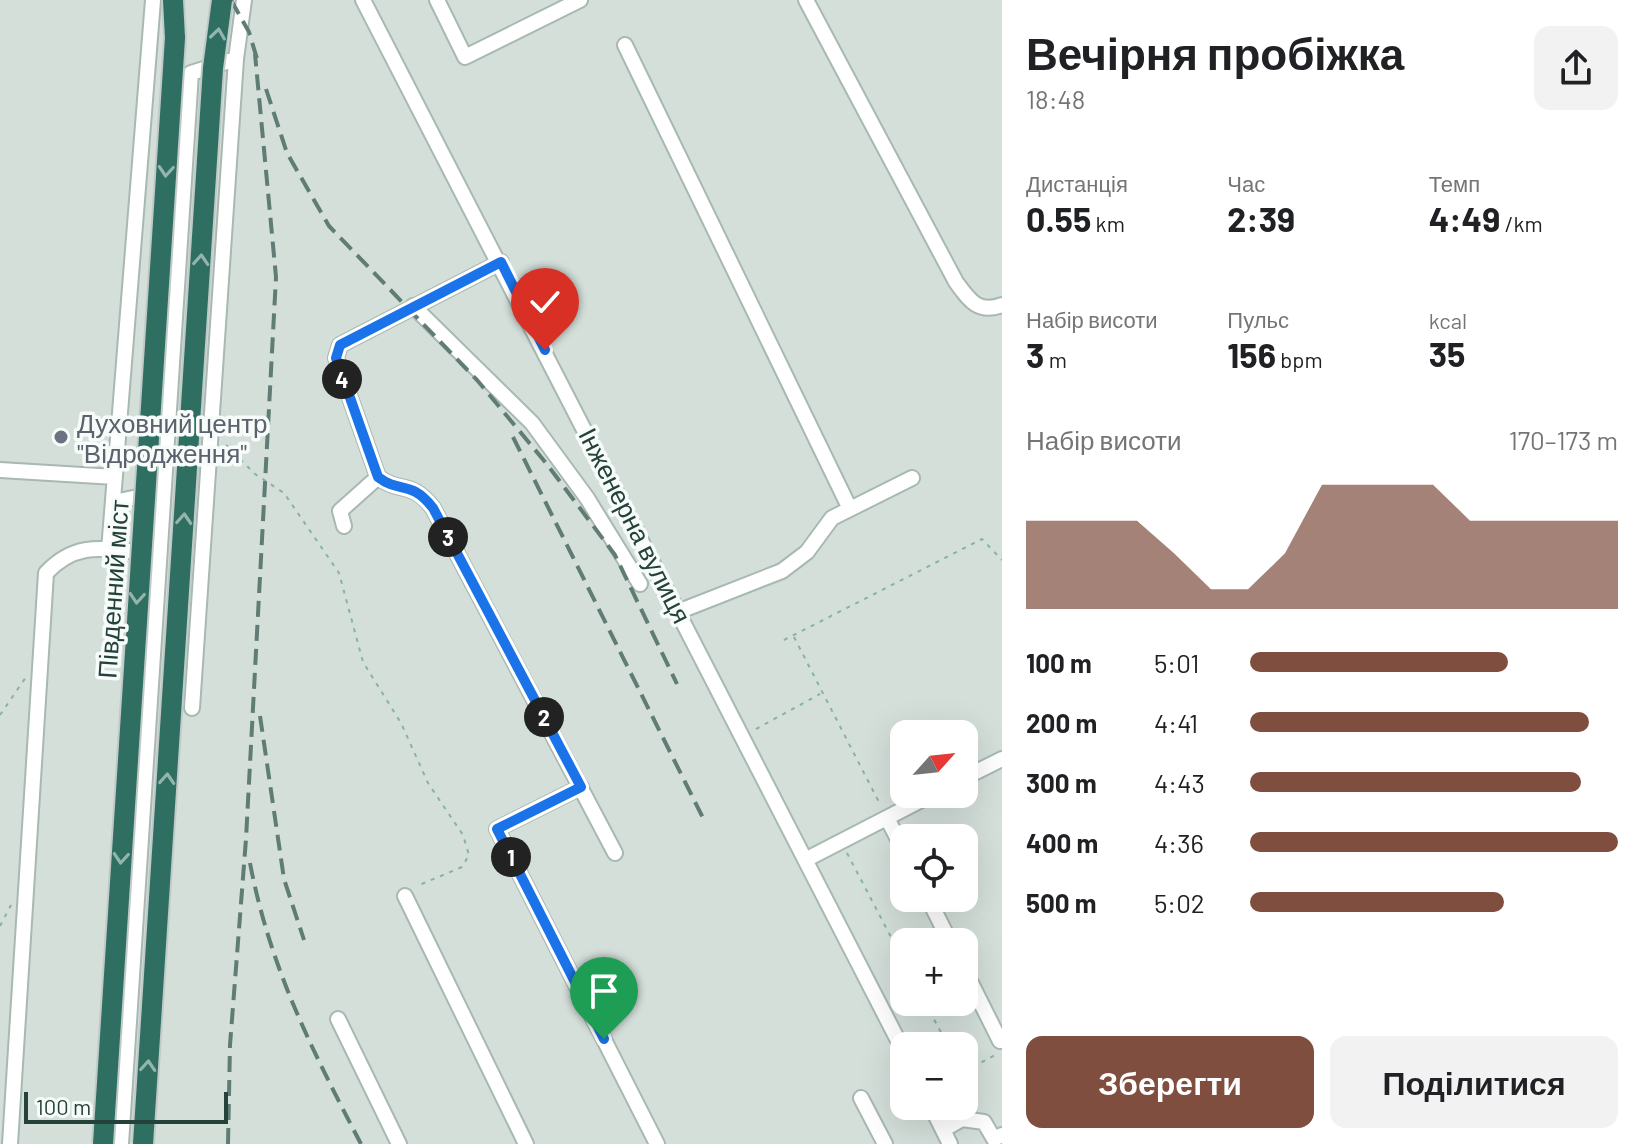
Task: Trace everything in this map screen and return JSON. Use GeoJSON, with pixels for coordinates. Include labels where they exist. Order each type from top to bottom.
{"type":"FeatureCollection","features":[{"type":"Feature","properties":{"kind":"highway","name":"Південний міст"},"geometry":{"type":"LineString","coordinates":[[103,1144],[175,38],[173,0]]}},
{"type":"Feature","properties":{"kind":"highway"},"geometry":{"type":"LineString","coordinates":[[143,1144],[213,68],[222,0]]}},
{"type":"Feature","properties":{"kind":"street"},"geometry":{"type":"LineString","coordinates":[[109,550],[153,0]]}},
{"type":"Feature","properties":{"kind":"street"},"geometry":{"type":"LineString","coordinates":[[192,708],[236,59],[244,0]]}},
{"type":"Feature","properties":{"kind":"street","name":"Інженерна вулиця"},"geometry":{"type":"LineString","coordinates":[[363,0],[501,262],[894,1032]]}},
{"type":"Feature","properties":{"kind":"street"},"geometry":{"type":"LineString","coordinates":[[437,0],[465,57],[580,0]]}},
{"type":"Feature","properties":{"kind":"street"},"geometry":{"type":"LineString","coordinates":[[806,0],[956,282],[971,303],[984,309],[1002,305]]}},
{"type":"Feature","properties":{"kind":"street"},"geometry":{"type":"LineString","coordinates":[[625,45],[850,509]]}},
{"type":"Feature","properties":{"kind":"street"},"geometry":{"type":"LineString","coordinates":[[121,1144],[191,73],[236,59]]}},
{"type":"Feature","properties":{"kind":"street"},"geometry":{"type":"LineString","coordinates":[[144,130],[188,121]]}},
{"type":"Feature","properties":{"kind":"street"},"geometry":{"type":"LineString","coordinates":[[501,262],[340,345],[336,358],[378,477],[387,484],[404,485],[420,491],[433,508],[615,853]]}},
{"type":"Feature","properties":{"kind":"street"},"geometry":{"type":"LineString","coordinates":[[413,306],[532,423],[587,498],[640,584]]}},
{"type":"Feature","properties":{"kind":"street"},"geometry":{"type":"LineString","coordinates":[[0,470],[115,477]]}},
{"type":"Feature","properties":{"kind":"street"},"geometry":{"type":"LineString","coordinates":[[344,526],[340,511],[378,477]]}},
{"type":"Feature","properties":{"kind":"street"},"geometry":{"type":"LineString","coordinates":[[680,611],[782,571],[807,552],[832,518],[912,478]]}},
{"type":"Feature","properties":{"kind":"street"},"geometry":{"type":"LineString","coordinates":[[114,502],[164,492]]}},
{"type":"Feature","properties":{"kind":"street"},"geometry":{"type":"LineString","coordinates":[[10,1144],[8,1066],[46,573],[60,558],[85,548],[160,553]]}},
{"type":"Feature","properties":{"kind":"street"},"geometry":{"type":"LineString","coordinates":[[978,771],[1002,759]]}},
{"type":"Feature","properties":{"kind":"street"},"geometry":{"type":"LineString","coordinates":[[581,787],[497,829],[657,1144]]}},
{"type":"Feature","properties":{"kind":"street"},"geometry":{"type":"LineString","coordinates":[[807,859],[906,808]]}},
{"type":"Feature","properties":{"kind":"street"},"geometry":{"type":"LineString","coordinates":[[887,818],[890,824]]}},
{"type":"Feature","properties":{"kind":"street"},"geometry":{"type":"LineString","coordinates":[[405,896],[526,1144]]}},
{"type":"Feature","properties":{"kind":"street"},"geometry":{"type":"LineString","coordinates":[[978,997],[1000,1041]]}},
{"type":"Feature","properties":{"kind":"street"},"geometry":{"type":"LineString","coordinates":[[338,1019],[399,1144]]}},
{"type":"Feature","properties":{"kind":"street"},"geometry":{"type":"LineString","coordinates":[[861,1098],[885,1144]]}},
{"type":"Feature","properties":{"kind":"street"},"geometry":{"type":"LineString","coordinates":[[943,1130],[962,1119],[984,1122],[994,1139],[1002,1135]]}},
{"type":"Feature","properties":{"kind":"street"},"geometry":{"type":"LineString","coordinates":[[938,1120],[950,1144]]}},
{"type":"Feature","properties":{"kind":"path"},"geometry":{"type":"LineString","coordinates":[[217,437],[255,474],[284,493],[332,561],[339,573],[363,662],[401,723],[428,783],[463,835],[469,855],[462,867],[425,881],[405,896]]}},
{"type":"Feature","properties":{"kind":"path"},"geometry":{"type":"LineString","coordinates":[[784,640],[982,539],[1002,560]]}},
{"type":"Feature","properties":{"kind":"path"},"geometry":{"type":"LineString","coordinates":[[793,635],[887,818]]}},
{"type":"Feature","properties":{"kind":"path"},"geometry":{"type":"LineString","coordinates":[[0,715],[42,653]]}},
{"type":"Feature","properties":{"kind":"path"},"geometry":{"type":"LineString","coordinates":[[751,732],[823,693]]}},
{"type":"Feature","properties":{"kind":"path"},"geometry":{"type":"LineString","coordinates":[[841,841],[890,935]]}},
{"type":"Feature","properties":{"kind":"path"},"geometry":{"type":"LineString","coordinates":[[978,1065],[995,1056],[1000,1041]]}},
{"type":"Feature","properties":{"kind":"shaded area"},"geometry":{"type":"Polygon","coordinates":[[[0,0],[1002,0],[1002,1144],[0,1144],[0,0]]]}},
{"type":"Feature","properties":{"kind":"railway"},"geometry":{"type":"LineString","coordinates":[[231,0],[249,32],[258,62]]}},
{"type":"Feature","properties":{"kind":"railway"},"geometry":{"type":"LineString","coordinates":[[228,1144],[230,1045],[246,839],[276,277],[255,54]]}},
{"type":"Feature","properties":{"kind":"railway"},"geometry":{"type":"LineString","coordinates":[[266,89],[287,153],[329,226],[477,380],[546,463],[615,555],[677,684]]}},
{"type":"Feature","properties":{"kind":"railway"},"geometry":{"type":"LineString","coordinates":[[513,437],[703,818]]}},
{"type":"Feature","properties":{"kind":"railway"},"geometry":{"type":"LineString","coordinates":[[260,716],[284,879],[304,940]]}},
{"type":"Feature","properties":{"kind":"railway"},"geometry":{"type":"LineString","coordinates":[[250,863],[281,973],[310,1041],[361,1144]]}},
{"type":"Feature","properties":{"kind":"place","name":"Духовний центр \"Відродження\""},"geometry":{"type":"Point","coordinates":[61,437]}},
{"type":"Feature","properties":{"kind":"route"},"geometry":{"type":"LineString","coordinates":[[545,350],[501,262],[340,345],[336,358],[350,405],[378,477],[387,484],[404,485],[420,491],[433,508],[581,787],[497,829],[604,1039]]}}]}
